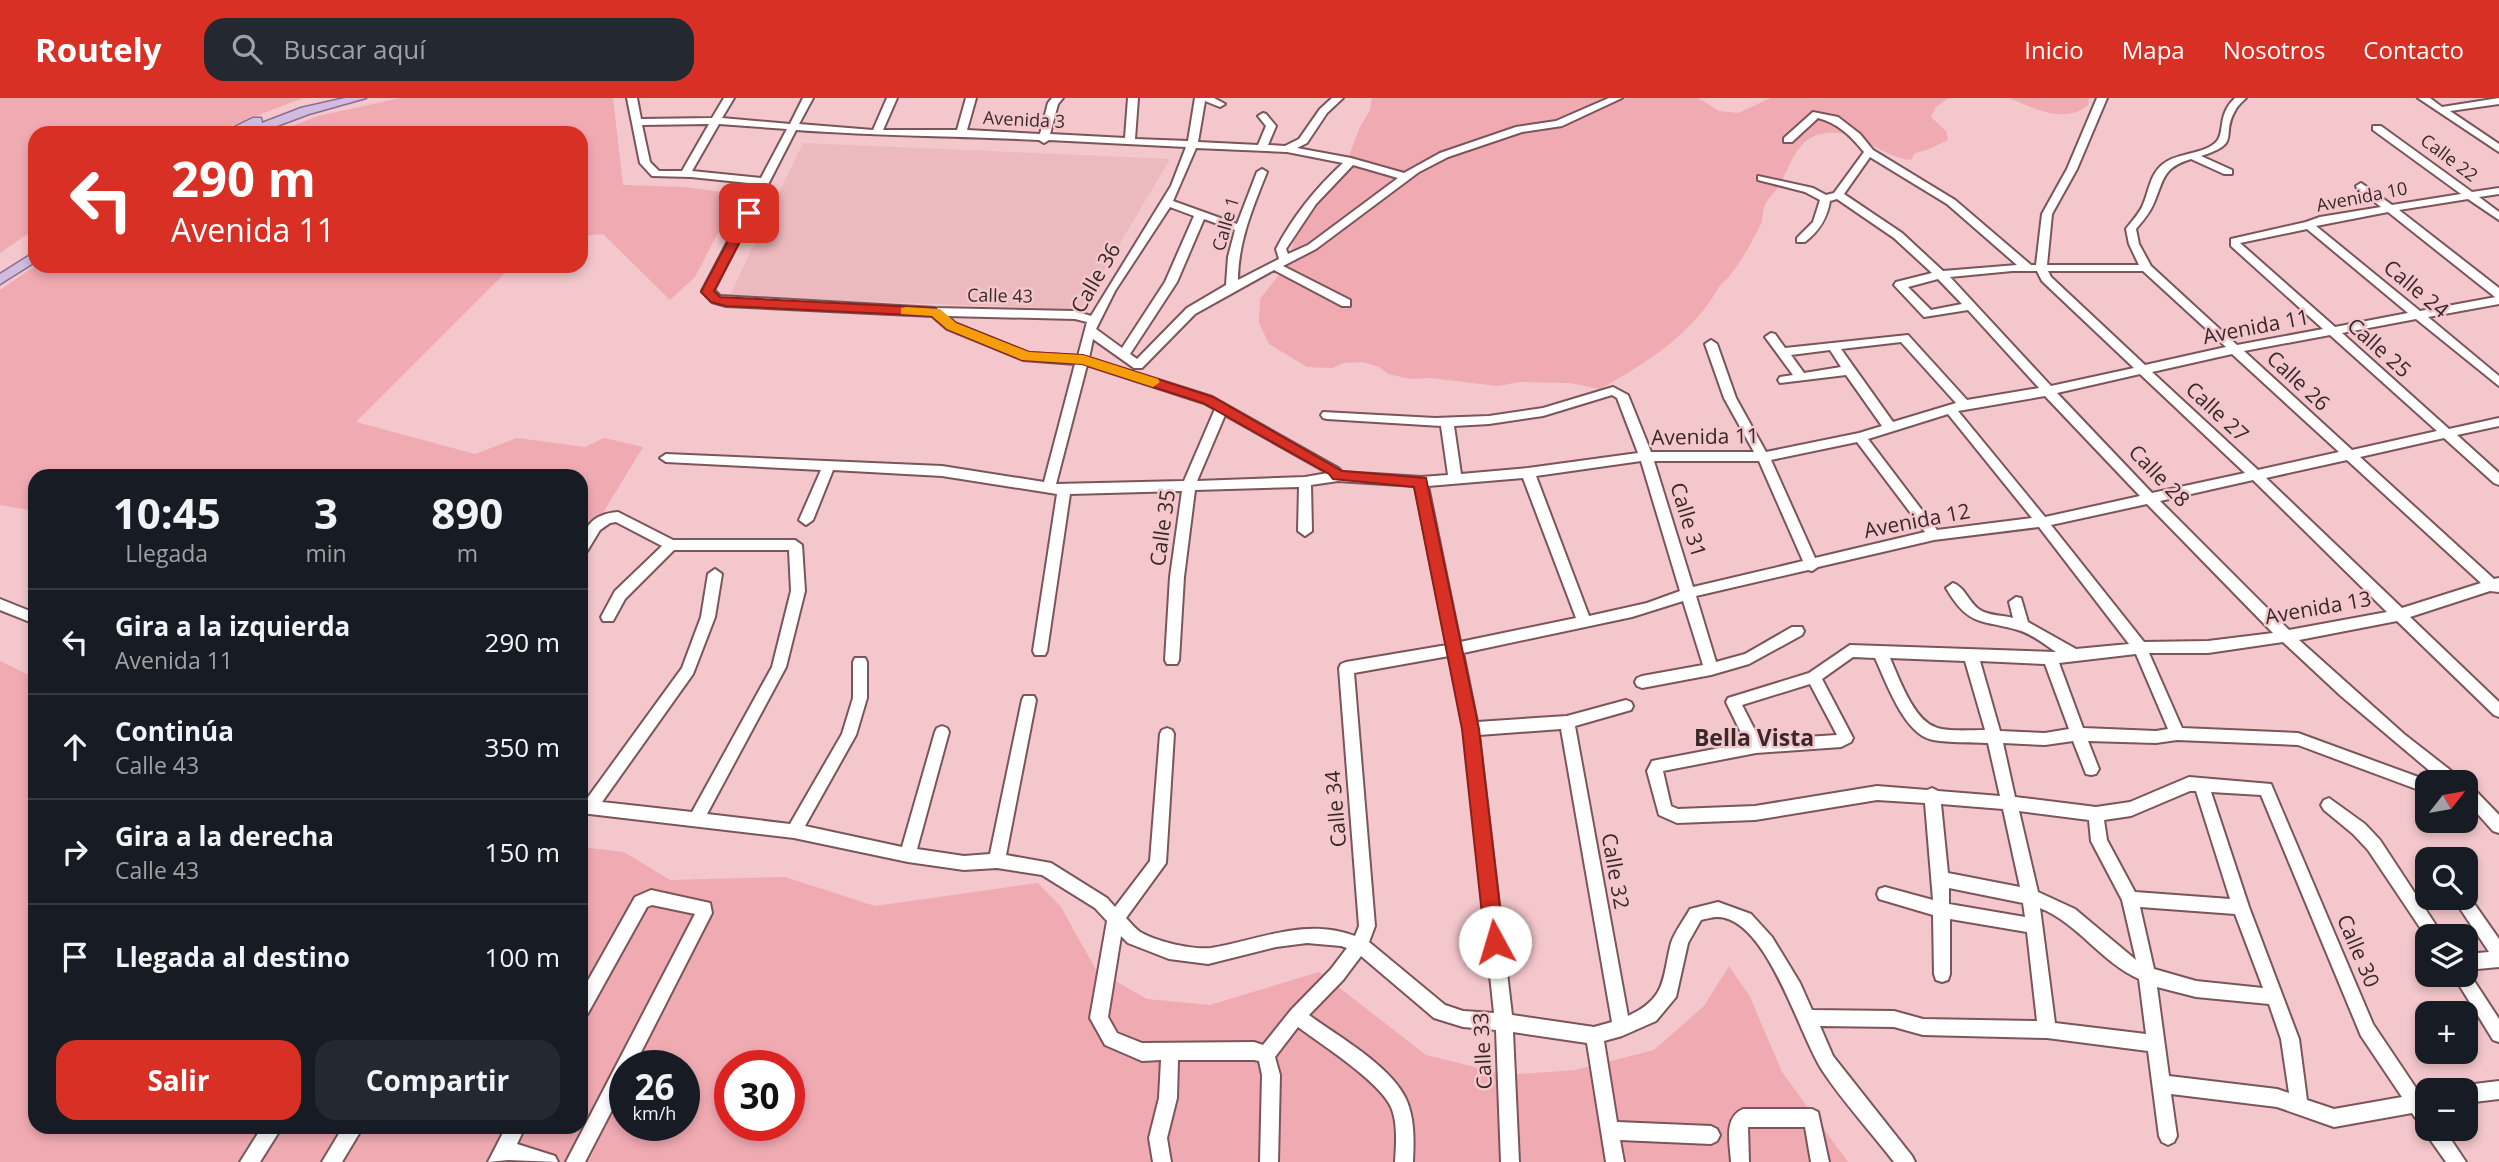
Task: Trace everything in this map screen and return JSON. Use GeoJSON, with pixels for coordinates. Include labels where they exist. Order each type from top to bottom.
{"type":"FeatureCollection","features":[{"type":"Feature","properties":{"kind":"main road"},"geometry":{"type":"LineString","coordinates":[[246,126],[326,98]]}},
{"type":"Feature","properties":{"kind":"main road"},"geometry":{"type":"LineString","coordinates":[[265,126],[305,111],[360,98]]}},
{"type":"Feature","properties":{"kind":"main road"},"geometry":{"type":"LineString","coordinates":[[0,270],[28,251]]}},
{"type":"Feature","properties":{"kind":"main road"},"geometry":{"type":"LineString","coordinates":[[0,280],[28,261]]}},
{"type":"Feature","properties":{"kind":"street"},"geometry":{"type":"LineString","coordinates":[[632,98],[645,163],[656,174],[685,174],[765,182]]}},
{"type":"Feature","properties":{"kind":"street"},"geometry":{"type":"LineString","coordinates":[[685,174],[729,98]]}},
{"type":"Feature","properties":{"kind":"street","name":"Calle 43"},"geometry":{"type":"LineString","coordinates":[[808,98],[708,292],[716,299],[726,302],[935,312],[1075,315],[1092,326]]}},
{"type":"Feature","properties":{"kind":"street"},"geometry":{"type":"LineString","coordinates":[[877,132],[892,98]]}},
{"type":"Feature","properties":{"kind":"street"},"geometry":{"type":"LineString","coordinates":[[961,134],[971,98]]}},
{"type":"Feature","properties":{"kind":"street"},"geometry":{"type":"LineString","coordinates":[[1044,139],[1053,103],[1058,98]]}},
{"type":"Feature","properties":{"kind":"street"},"geometry":{"type":"LineString","coordinates":[[1130,142],[1133,98]]}},
{"type":"Feature","properties":{"kind":"street"},"geometry":{"type":"LineString","coordinates":[[1203,98],[1220,104]]}},
{"type":"Feature","properties":{"kind":"street","name":"Calle 36"},"geometry":{"type":"LineString","coordinates":[[1049,489],[1059,438],[1092,326],[1168,203],[1193,144],[1203,98]]}},
{"type":"Feature","properties":{"kind":"street"},"geometry":{"type":"LineString","coordinates":[[1287,149],[1303,141],[1323,111],[1338,98]]}},
{"type":"Feature","properties":{"kind":"street"},"geometry":{"type":"LineString","coordinates":[[1092,326],[1135,370],[1191,311],[1232,286],[1312,247],[1407,177],[1444,155],[1520,129],[1558,124],[1617,98]]}},
{"type":"Feature","properties":{"kind":"street"},"geometry":{"type":"LineString","coordinates":[[2034,267],[2047,214],[2072,169],[2102,98]]}},
{"type":"Feature","properties":{"kind":"street","name":"Calle 26"},"geometry":{"type":"LineString","coordinates":[[2241,98],[2227,113],[2224,123],[2226,134],[2220,145],[2190,155],[2161,172],[2146,210],[2131,229],[2134,244],[2146,268],[2496,586]]}},
{"type":"Feature","properties":{"kind":"street"},"geometry":{"type":"LineString","coordinates":[[2423,98],[2499,149]]}},
{"type":"Feature","properties":{"kind":"street"},"geometry":{"type":"LineString","coordinates":[[2440,110],[2499,101]]}},
{"type":"Feature","properties":{"kind":"street","name":"Calle 27"},"geometry":{"type":"LineString","coordinates":[[1788,141],[1794,132],[1808,124],[1811,118],[1824,114],[1846,127],[1869,152],[1951,202],[2034,267],[2254,474],[2499,711]]}},
{"type":"Feature","properties":{"kind":"street"},"geometry":{"type":"LineString","coordinates":[[1262,116],[1271,126],[1262,148]]}},
{"type":"Feature","properties":{"kind":"street","name":"Avenida 3"},"geometry":{"type":"LineString","coordinates":[[637,122],[716,121],[877,132],[1287,149],[1351,161],[1407,177]]}},
{"type":"Feature","properties":{"kind":"street","name":"Calle 22"},"geometry":{"type":"LineString","coordinates":[[2376,128],[2499,217]]}},
{"type":"Feature","properties":{"kind":"street"},"geometry":{"type":"LineString","coordinates":[[1801,240],[1816,228],[1831,197],[1856,174],[1857,166],[1869,152]]}},
{"type":"Feature","properties":{"kind":"street"},"geometry":{"type":"LineString","coordinates":[[2190,155],[2228,172]]}},
{"type":"Feature","properties":{"kind":"street"},"geometry":{"type":"LineString","coordinates":[[1280,263],[1281,248],[1302,214],[1320,190],[1351,161]]}},
{"type":"Feature","properties":{"kind":"street","name":"Calle 1"},"geometry":{"type":"LineString","coordinates":[[1232,286],[1231,275],[1240,228],[1262,172]]}},
{"type":"Feature","properties":{"kind":"street","name":"Calle 28"},"geometry":{"type":"LineString","coordinates":[[1762,178],[1831,197],[1873,216],[1940,275],[2283,637],[2440,770]]}},
{"type":"Feature","properties":{"kind":"street"},"geometry":{"type":"LineString","coordinates":[[2361,186],[2499,294]]}},
{"type":"Feature","properties":{"kind":"street","name":"Avenida 10"},"geometry":{"type":"LineString","coordinates":[[2235,244],[2235,241],[2241,239],[2309,225],[2319,220],[2499,191]]}},
{"type":"Feature","properties":{"kind":"street"},"geometry":{"type":"LineString","coordinates":[[1168,203],[1240,228]]}},
{"type":"Feature","properties":{"kind":"street"},"geometry":{"type":"LineString","coordinates":[[1123,355],[1171,282],[1200,213]]}},
{"type":"Feature","properties":{"kind":"street","name":"Calle 24"},"geometry":{"type":"LineString","coordinates":[[2309,225],[2499,382]]}},
{"type":"Feature","properties":{"kind":"street","name":"Calle 25"},"geometry":{"type":"LineString","coordinates":[[2235,244],[2499,480]]}},
{"type":"Feature","properties":{"kind":"street"},"geometry":{"type":"LineString","coordinates":[[1280,263],[1346,303]]}},
{"type":"Feature","properties":{"kind":"street"},"geometry":{"type":"LineString","coordinates":[[1969,306],[1928,314],[1902,288],[1902,283],[1940,275],[2034,267],[2146,268]]}},
{"type":"Feature","properties":{"kind":"street","name":"Avenida 11"},"geometry":{"type":"LineString","coordinates":[[935,312],[951,326],[1027,357],[1083,360],[1135,370],[1208,400],[1303,453],[1338,476],[1421,482],[1528,473],[1646,456],[1763,457],[1860,438],[1965,405],[2048,391],[2235,349],[2499,300]]}},
{"type":"Feature","properties":{"kind":"street"},"geometry":{"type":"LineString","coordinates":[[1771,337],[1801,377]]}},
{"type":"Feature","properties":{"kind":"street"},"geometry":{"type":"LineString","coordinates":[[1782,352],[1905,338],[1965,405]]}},
{"type":"Feature","properties":{"kind":"street"},"geometry":{"type":"LineString","coordinates":[[1711,344],[1730,398],[1763,457],[1812,566]]}},
{"type":"Feature","properties":{"kind":"street"},"geometry":{"type":"LineString","coordinates":[[1834,348],[1891,429]]}},
{"type":"Feature","properties":{"kind":"street"},"geometry":{"type":"LineString","coordinates":[[1784,380],[1850,370]]}},
{"type":"Feature","properties":{"kind":"street","name":"Calle 31"},"geometry":{"type":"LineString","coordinates":[[1447,422],[1501,419],[1545,411],[1613,391],[1622,395],[1646,456],[1711,669]]}},
{"type":"Feature","properties":{"kind":"street","name":"Calle 35"},"geometry":{"type":"LineString","coordinates":[[1172,660],[1177,577],[1189,484],[1222,408]]}},
{"type":"Feature","properties":{"kind":"street"},"geometry":{"type":"LineString","coordinates":[[1950,409],[2140,648],[2177,734]]}},
{"type":"Feature","properties":{"kind":"street"},"geometry":{"type":"LineString","coordinates":[[1327,415],[1374,421],[1447,422],[1455,478]]}},
{"type":"Feature","properties":{"kind":"street","name":"Avenida 12"},"geometry":{"type":"LineString","coordinates":[[1346,668],[1456,650],[1584,622],[1669,602],[1688,593],[1812,566],[1934,535],[2042,522],[2149,496],[2499,422]]}},
{"type":"Feature","properties":{"kind":"street"},"geometry":{"type":"LineString","coordinates":[[1860,438],[1934,535]]}},
{"type":"Feature","properties":{"kind":"street"},"geometry":{"type":"LineString","coordinates":[[666,458],[942,471],[1064,490],[1305,482],[1338,476]]}},
{"type":"Feature","properties":{"kind":"street"},"geometry":{"type":"LineString","coordinates":[[806,520],[829,466]]}},
{"type":"Feature","properties":{"kind":"street"},"geometry":{"type":"LineString","coordinates":[[1528,473],[1584,622]]}},
{"type":"Feature","properties":{"kind":"street"},"geometry":{"type":"LineString","coordinates":[[1305,482],[1306,531]]}},
{"type":"Feature","properties":{"kind":"street","name":"Calle 33"},"geometry":{"type":"LineString","coordinates":[[1421,482],[1471,729],[1504,1022],[1510,1162]]}},
{"type":"Feature","properties":{"kind":"street"},"geometry":{"type":"LineString","coordinates":[[1040,651],[1064,490]]}},
{"type":"Feature","properties":{"kind":"street"},"geometry":{"type":"LineString","coordinates":[[588,539],[602,519],[610,516],[618,517],[671,545],[796,545],[797,591],[779,667],[696,820]]}},
{"type":"Feature","properties":{"kind":"street"},"geometry":{"type":"LineString","coordinates":[[608,617],[620,596],[671,545]]}},
{"type":"Feature","properties":{"kind":"street"},"geometry":{"type":"LineString","coordinates":[[588,802],[688,670],[708,617],[715,574]]}},
{"type":"Feature","properties":{"kind":"street","name":"Avenida 13"},"geometry":{"type":"LineString","coordinates":[[1756,747],[1732,702],[1814,677],[1850,651],[2050,658],[2140,648],[2208,647],[2283,637],[2398,615],[2496,586]]}},
{"type":"Feature","properties":{"kind":"street"},"geometry":{"type":"LineString","coordinates":[[1953,588],[1967,610],[1977,617],[2022,625],[2073,655]]}},
{"type":"Feature","properties":{"kind":"street"},"geometry":{"type":"LineString","coordinates":[[2017,602],[2022,625]]}},
{"type":"Feature","properties":{"kind":"street"},"geometry":{"type":"LineString","coordinates":[[0,604],[28,617]]}},
{"type":"Feature","properties":{"kind":"street"},"geometry":{"type":"LineString","coordinates":[[1642,682],[1711,669],[1749,658],[1797,631]]}},
{"type":"Feature","properties":{"kind":"street"},"geometry":{"type":"LineString","coordinates":[[1880,652],[1912,716],[1921,728],[1933,733],[2045,739],[2079,734],[2156,737],[2177,734],[2298,739],[2415,783]]}},
{"type":"Feature","properties":{"kind":"street"},"geometry":{"type":"LineString","coordinates":[[1971,656],[1994,737],[2031,898],[2047,1030]]}},
{"type":"Feature","properties":{"kind":"street"},"geometry":{"type":"LineString","coordinates":[[2050,658],[2091,769]]}},
{"type":"Feature","properties":{"kind":"street"},"geometry":{"type":"LineString","coordinates":[[794,831],[849,735],[860,698],[860,662]]}},
{"type":"Feature","properties":{"kind":"street","name":"Calle 34"},"geometry":{"type":"LineString","coordinates":[[1346,668],[1367,926],[1360,946]]}},
{"type":"Feature","properties":{"kind":"street"},"geometry":{"type":"LineString","coordinates":[[1814,677],[1846,738],[1841,741],[1756,747],[1657,766],[1664,810],[1673,816],[1755,813],[1877,793],[1932,795],[2096,814],[2131,808],[2180,786],[2200,784],[2241,907],[2290,1039],[2299,1105]]}},
{"type":"Feature","properties":{"kind":"street"},"geometry":{"type":"LineString","coordinates":[[997,861],[1029,700]]}},
{"type":"Feature","properties":{"kind":"street"},"geometry":{"type":"LineString","coordinates":[[1471,729],[1567,723],[1626,706]]}},
{"type":"Feature","properties":{"kind":"street","name":"Calle 32"},"geometry":{"type":"LineString","coordinates":[[1567,723],[1622,1028]]}},
{"type":"Feature","properties":{"kind":"street"},"geometry":{"type":"LineString","coordinates":[[908,855],[942,732]]}},
{"type":"Feature","properties":{"kind":"street"},"geometry":{"type":"LineString","coordinates":[[1167,734],[1158,863],[1116,919],[1099,1018],[1111,1039],[1142,1052],[1254,1051],[1266,1055]]}},
{"type":"Feature","properties":{"kind":"street","name":"Calle 30"},"geometry":{"type":"LineString","coordinates":[[2200,784],[2266,789],[2367,1030],[2415,1095]]}},
{"type":"Feature","properties":{"kind":"street"},"geometry":{"type":"LineString","coordinates":[[1932,795],[1941,879],[1942,974]]}},
{"type":"Feature","properties":{"kind":"street"},"geometry":{"type":"LineString","coordinates":[[2478,803],[2499,826]]}},
{"type":"Feature","properties":{"kind":"street"},"geometry":{"type":"LineString","coordinates":[[2329,805],[2360,829],[2374,845],[2427,924]]}},
{"type":"Feature","properties":{"kind":"street"},"geometry":{"type":"LineString","coordinates":[[588,806],[794,831],[908,855],[964,863],[997,861],[1045,868],[1101,903],[1134,939],[1169,951],[1208,956],[1276,939],[1307,935],[1340,938],[1360,946],[1440,1012],[1463,1019],[1594,1035],[1622,1028],[1650,1016],[1670,991],[1680,941],[1696,914],[1718,909],[1745,919],[1766,942],[1794,989],[1827,1062],[1906,1162]]}},
{"type":"Feature","properties":{"kind":"street"},"geometry":{"type":"LineString","coordinates":[[2478,806],[2483,808]]}},
{"type":"Feature","properties":{"kind":"street"},"geometry":{"type":"LineString","coordinates":[[2096,814],[2099,841],[2130,899],[2147,973],[2168,1136]]}},
{"type":"Feature","properties":{"kind":"street"},"geometry":{"type":"LineString","coordinates":[[1941,879],[2031,898],[2059,908],[2078,920],[2124,962],[2166,982],[2276,997]]}},
{"type":"Feature","properties":{"kind":"street"},"geometry":{"type":"LineString","coordinates":[[1885,894],[1942,910],[2033,926]]}},
{"type":"Feature","properties":{"kind":"street"},"geometry":{"type":"LineString","coordinates":[[588,997],[641,902],[651,897],[704,908],[704,913],[633,1050]]}},
{"type":"Feature","properties":{"kind":"street"},"geometry":{"type":"LineString","coordinates":[[2130,899],[2241,907]]}},
{"type":"Feature","properties":{"kind":"street"},"geometry":{"type":"LineString","coordinates":[[2469,910],[2499,953]]}},
{"type":"Feature","properties":{"kind":"street"},"geometry":{"type":"LineString","coordinates":[[1266,1055],[1297,1016],[1334,980],[1360,946]]}},
{"type":"Feature","properties":{"kind":"street"},"geometry":{"type":"LineString","coordinates":[[2478,961],[2499,959]]}},
{"type":"Feature","properties":{"kind":"street"},"geometry":{"type":"LineString","coordinates":[[2469,987],[2499,1034]]}},
{"type":"Feature","properties":{"kind":"street"},"geometry":{"type":"LineString","coordinates":[[1297,1016],[1384,1083],[1399,1101],[1406,1134],[1404,1162]]}},
{"type":"Feature","properties":{"kind":"street"},"geometry":{"type":"LineString","coordinates":[[1807,1018],[1894,1020],[1923,1027],[2047,1030],[2156,1044]]}},
{"type":"Feature","properties":{"kind":"street"},"geometry":{"type":"LineString","coordinates":[[1594,1035],[1615,1162]]}},
{"type":"Feature","properties":{"kind":"street"},"geometry":{"type":"LineString","coordinates":[[1161,1162],[1158,1138],[1168,1098],[1170,1052]]}},
{"type":"Feature","properties":{"kind":"street"},"geometry":{"type":"LineString","coordinates":[[1266,1055],[1271,1075],[1269,1162]]}},
{"type":"Feature","properties":{"kind":"street"},"geometry":{"type":"LineString","coordinates":[[2161,1084],[2277,1098],[2334,1118],[2415,1104]]}},
{"type":"Feature","properties":{"kind":"street"},"geometry":{"type":"LineString","coordinates":[[2478,1093],[2499,1090]]}},
{"type":"Feature","properties":{"kind":"street"},"geometry":{"type":"LineString","coordinates":[[575,1162],[609,1097]]}},
{"type":"Feature","properties":{"kind":"street"},"geometry":{"type":"LineString","coordinates":[[1740,1162],[1738,1126],[1743,1118],[1812,1118],[1820,1162]]}},
{"type":"Feature","properties":{"kind":"street"},"geometry":{"type":"LineString","coordinates":[[1610,1131],[1711,1135]]}},
{"type":"Feature","properties":{"kind":"street"},"geometry":{"type":"LineString","coordinates":[[249,1162],[268,1134]]}},
{"type":"Feature","properties":{"kind":"street"},"geometry":{"type":"LineString","coordinates":[[331,1162],[349,1134]]}},
{"type":"Feature","properties":{"kind":"street"},"geometry":{"type":"LineString","coordinates":[[512,1134],[500,1156],[549,1162]]}},
{"type":"Feature","properties":{"kind":"street"},"geometry":{"type":"LineString","coordinates":[[2442,1141],[2457,1162]]}},
{"type":"Feature","properties":{"kind":"shaded area"},"geometry":{"type":"Polygon","coordinates":[[[0,98],[303,98],[230,126],[28,126],[28,234],[0,253],[0,98]]]}},
{"type":"Feature","properties":{"kind":"shaded area"},"geometry":{"type":"Polygon","coordinates":[[[400,98],[613,98],[623,185],[684,187],[738,194],[695,277],[670,300],[603,234],[588,235],[588,126],[292,126],[318,116],[400,98]]]}},
{"type":"Feature","properties":{"kind":"shaded area"},"geometry":{"type":"Polygon","coordinates":[[[1372,98],[1698,98],[1719,111],[1738,113],[1771,98],[1948,98],[1936,107],[1931,117],[1946,131],[1948,140],[1915,153],[1911,160],[1845,134],[1821,134],[1812,137],[1800,148],[1779,186],[1766,202],[1761,224],[1735,268],[1694,321],[1666,347],[1600,389],[1570,383],[1521,382],[1498,386],[1430,378],[1410,379],[1388,374],[1379,367],[1363,362],[1344,363],[1332,368],[1307,367],[1269,344],[1259,323],[1260,299],[1279,275],[1292,248],[1296,229],[1347,161],[1360,127],[1370,110],[1372,98]]]}},
{"type":"Feature","properties":{"kind":"shaded area"},"geometry":{"type":"Polygon","coordinates":[[[2009,98],[2089,98],[2088,105],[2079,111],[2059,114],[2039,110],[2009,98]]]}},
{"type":"Feature","properties":{"kind":"shaded area"},"geometry":{"type":"Polygon","coordinates":[[[803,143],[1170,159],[1081,309],[729,297],[803,143]]]}},
{"type":"Feature","properties":{"kind":"shaded area"},"geometry":{"type":"Polygon","coordinates":[[[28,271],[28,273],[505,273],[356,422],[475,454],[517,438],[585,447],[604,438],[643,447],[588,537],[588,469],[28,469],[28,510],[0,505],[0,290],[28,271]]]}},
{"type":"Feature","properties":{"kind":"shaded area"},"geometry":{"type":"Polygon","coordinates":[[[0,661],[28,675],[28,1134],[588,1134],[588,848],[624,852],[670,880],[785,877],[875,906],[1038,883],[1061,907],[1096,970],[1147,999],[1210,1005],[1319,972],[1426,1055],[1507,1075],[1575,1070],[1654,1050],[1704,1006],[1729,966],[1750,997],[1782,1072],[1848,1162],[0,1162],[0,661]]]}},
{"type":"Feature","properties":{"kind":"slow traffic"},"geometry":{"type":"LineString","coordinates":[[906,311],[935,312],[951,326],[1027,357],[1083,360],[1153,382]]}},
{"type":"Feature","properties":{"kind":"district","name":"Bella Vista"},"geometry":{"type":"Point","coordinates":[1754,738]}},
{"type":"Feature","properties":{"kind":"route"},"geometry":{"type":"LineString","coordinates":[[749,213],[708,292],[716,299],[726,302],[935,312],[951,326],[1027,357],[1083,360],[1208,400],[1261,428],[1334,471],[1338,476],[1421,482],[1471,729],[1495,942]]}}]}
